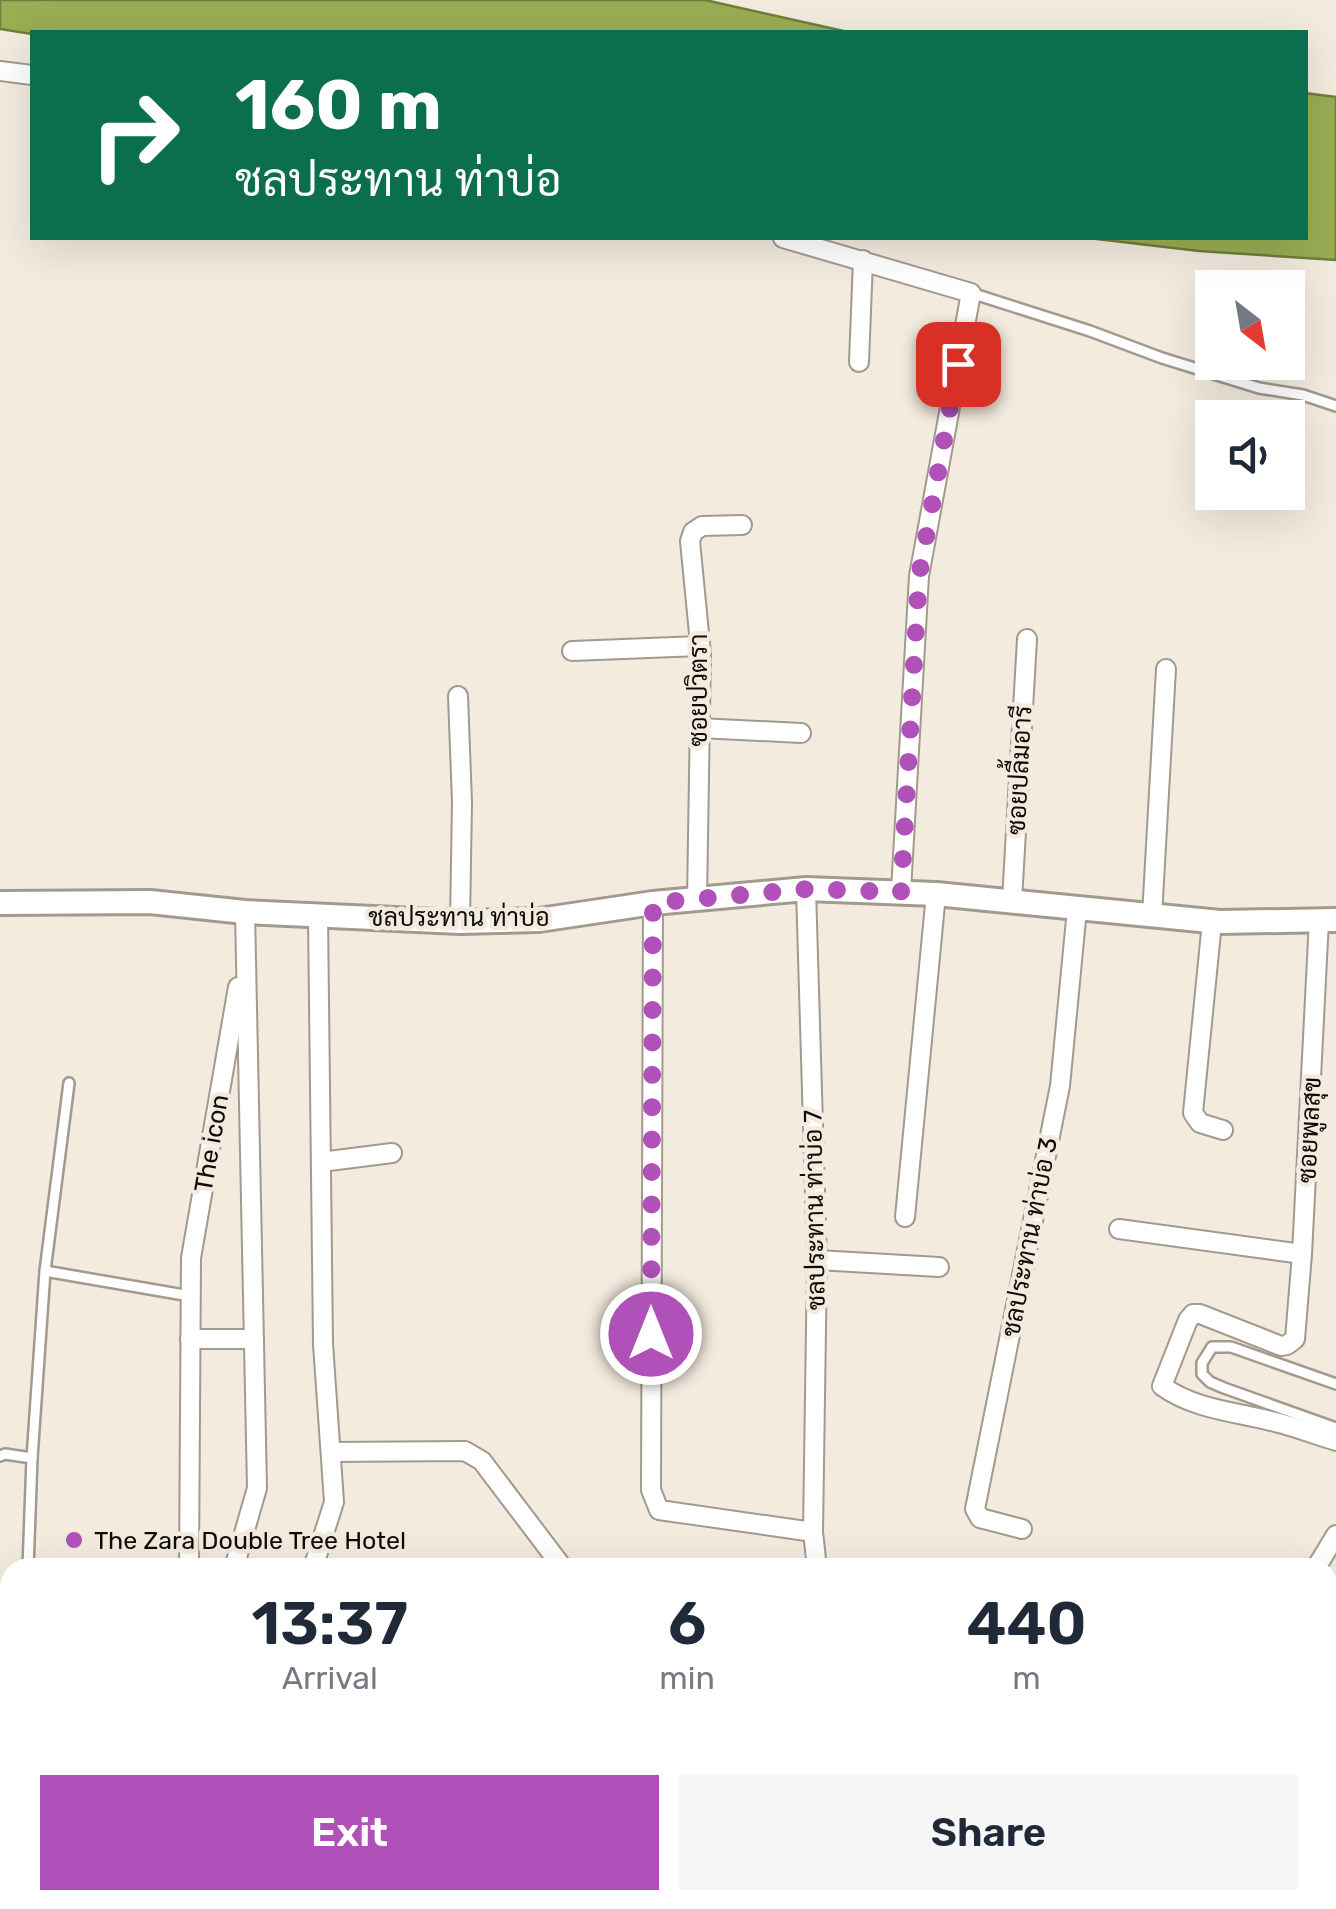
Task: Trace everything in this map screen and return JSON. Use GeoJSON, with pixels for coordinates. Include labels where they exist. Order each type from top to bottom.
{"type":"FeatureCollection","features":[{"type":"Feature","properties":{"kind":"street"},"geometry":{"type":"LineString","coordinates":[[0,71],[30,74]]}},
{"type":"Feature","properties":{"kind":"street"},"geometry":{"type":"LineString","coordinates":[[790,240],[971,293],[919,576],[901,892]]}},
{"type":"Feature","properties":{"kind":"street"},"geometry":{"type":"LineString","coordinates":[[859,362],[863,260]]}},
{"type":"Feature","properties":{"kind":"street","name":"ซอยปวิตรา"},"geometry":{"type":"LineString","coordinates":[[697,899],[700,646],[690,541],[693,532],[702,526],[742,525]]}},
{"type":"Feature","properties":{"kind":"street","name":"ซอยปลื้มอารี"},"geometry":{"type":"LineString","coordinates":[[1012,902],[1027,639]]}},
{"type":"Feature","properties":{"kind":"street"},"geometry":{"type":"LineString","coordinates":[[572,651],[700,646]]}},
{"type":"Feature","properties":{"kind":"street"},"geometry":{"type":"LineString","coordinates":[[1152,916],[1166,670]]}},
{"type":"Feature","properties":{"kind":"street"},"geometry":{"type":"LineString","coordinates":[[458,696],[462,802],[460,922]]}},
{"type":"Feature","properties":{"kind":"street"},"geometry":{"type":"LineString","coordinates":[[699,728],[801,733]]}},
{"type":"Feature","properties":{"kind":"street","name":"ชลประทาน ท่าบ่อ"},"geometry":{"type":"LineString","coordinates":[[0,902],[150,902],[245,912],[460,922],[539,920],[653,903],[806,889],[936,894],[1212,922],[1328,920]]}},
{"type":"Feature","properties":{"kind":"street","name":"ชลประทาน ท่าบ่อ 7"},"geometry":{"type":"LineString","coordinates":[[806,889],[816,1260],[816,1558]]}},
{"type":"Feature","properties":{"kind":"street"},"geometry":{"type":"LineString","coordinates":[[905,1217],[936,894]]}},
{"type":"Feature","properties":{"kind":"street"},"geometry":{"type":"LineString","coordinates":[[653,903],[651,1490],[659,1510],[813,1532]]}},
{"type":"Feature","properties":{"kind":"street","name":"ชลประทาน ท่าบ่อ 3"},"geometry":{"type":"LineString","coordinates":[[1022,1529],[980,1518],[975,1509],[1060,1086],[1077,908]]}},
{"type":"Feature","properties":{"kind":"street","name":"The icon"},"geometry":{"type":"LineString","coordinates":[[237,1558],[257,1488],[245,912]]}},
{"type":"Feature","properties":{"kind":"street"},"geometry":{"type":"LineString","coordinates":[[316,1558],[334,1502],[323,1344],[318,916]]}},
{"type":"Feature","properties":{"kind":"street","name":"ซอยพูลสุข"},"geometry":{"type":"LineString","coordinates":[[1328,920],[1295,1339],[1281,1346],[1193,1314],[1162,1386],[1212,1408],[1275,1422],[1336,1442]]}},
{"type":"Feature","properties":{"kind":"street"},"geometry":{"type":"LineString","coordinates":[[1212,922],[1194,1112],[1200,1123],[1224,1130]]}},
{"type":"Feature","properties":{"kind":"street","name":"The icon"},"geometry":{"type":"LineString","coordinates":[[189,1558],[190,1258],[246,948]]}},
{"type":"Feature","properties":{"kind":"street"},"geometry":{"type":"LineString","coordinates":[[321,1162],[392,1153]]}},
{"type":"Feature","properties":{"kind":"street"},"geometry":{"type":"LineString","coordinates":[[1119,1229],[1302,1254]]}},
{"type":"Feature","properties":{"kind":"street"},"geometry":{"type":"LineString","coordinates":[[816,1260],[940,1266]]}},
{"type":"Feature","properties":{"kind":"street"},"geometry":{"type":"LineString","coordinates":[[190,1340],[254,1339]]}},
{"type":"Feature","properties":{"kind":"street"},"geometry":{"type":"LineString","coordinates":[[331,1452],[453,1450],[474,1454],[555,1558]]}},
{"type":"Feature","properties":{"kind":"street"},"geometry":{"type":"LineString","coordinates":[[1322,1558],[1336,1535]]}},
{"type":"Feature","properties":{"kind":"lane"},"geometry":{"type":"LineString","coordinates":[[971,293],[1162,358],[1259,388],[1303,395],[1336,406]]}},
{"type":"Feature","properties":{"kind":"lane"},"geometry":{"type":"LineString","coordinates":[[28,1558],[45,1272],[69,1083]]}},
{"type":"Feature","properties":{"kind":"lane"},"geometry":{"type":"LineString","coordinates":[[45,1272],[190,1296]]}},
{"type":"Feature","properties":{"kind":"lane"},"geometry":{"type":"LineString","coordinates":[[1336,1384],[1232,1346],[1212,1347],[1202,1363],[1202,1374],[1210,1382],[1336,1428]]}},
{"type":"Feature","properties":{"kind":"lane"},"geometry":{"type":"LineString","coordinates":[[0,1456],[32,1458]]}},
{"type":"Feature","properties":{"kind":"shaded area"},"geometry":{"type":"Polygon","coordinates":[[[0,0],[705,0],[839,30],[30,30],[30,34],[0,29],[0,0]]]}},
{"type":"Feature","properties":{"kind":"shaded area"},"geometry":{"type":"Polygon","coordinates":[[[1308,93],[1336,97],[1336,260],[1105,240],[1308,240],[1308,93]]]}},
{"type":"Feature","properties":{"kind":"place","name":"The Zara Double Tree Hotel"},"geometry":{"type":"Point","coordinates":[74,1540]}},
{"type":"Feature","properties":{"kind":"route"},"geometry":{"type":"LineString","coordinates":[[651,1334],[653,903],[806,889],[901,892],[919,576],[958,364]]}}]}
